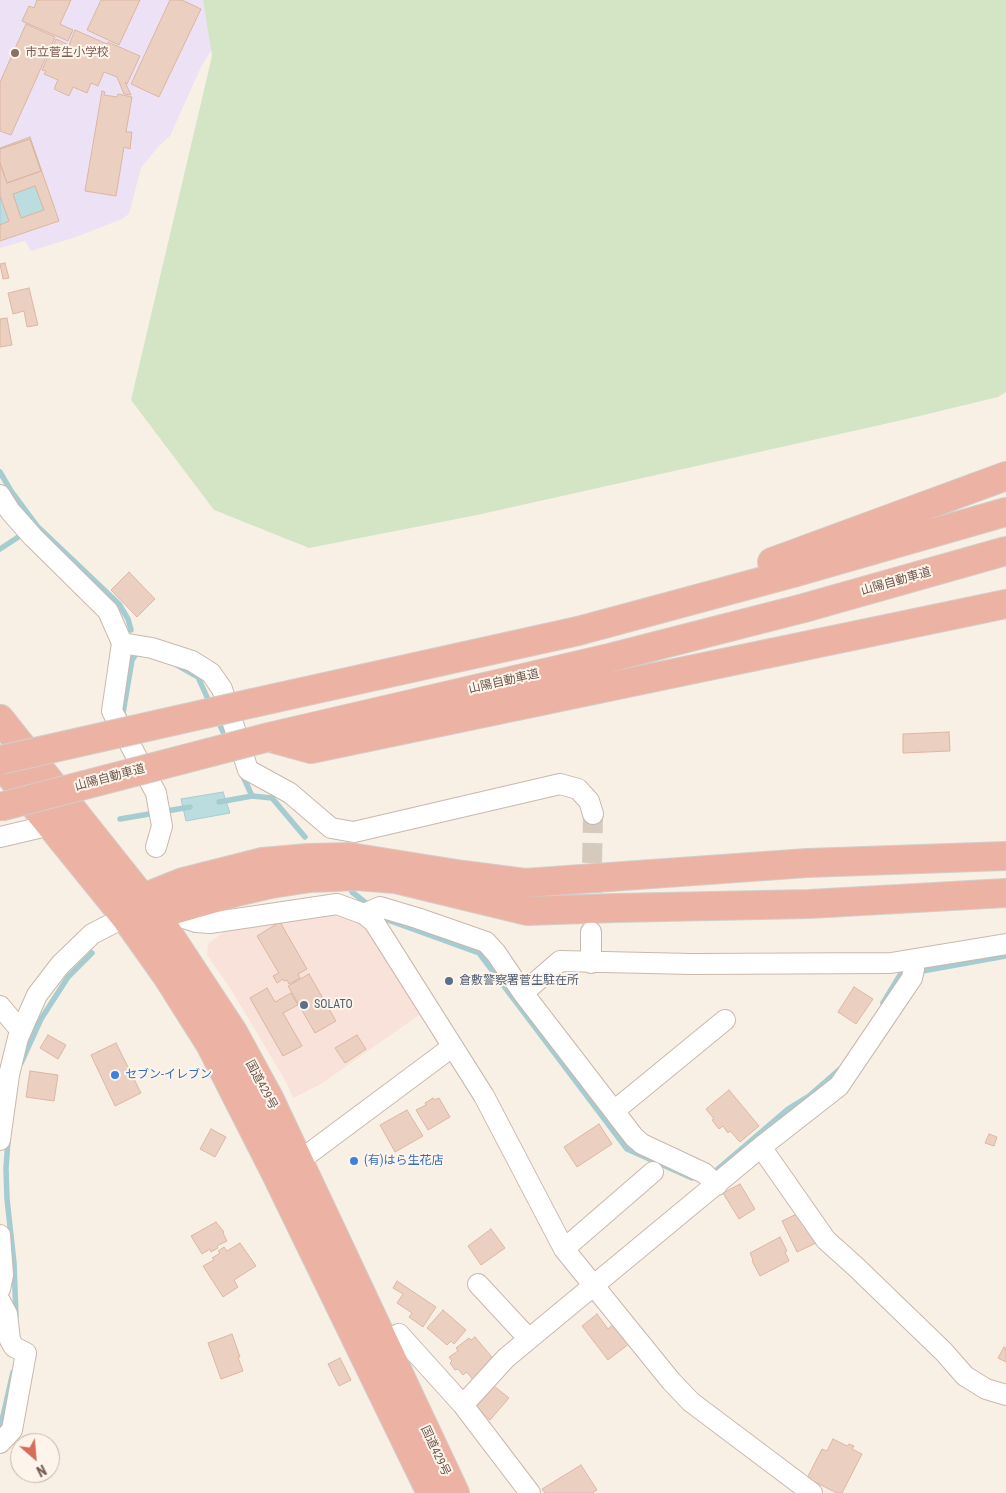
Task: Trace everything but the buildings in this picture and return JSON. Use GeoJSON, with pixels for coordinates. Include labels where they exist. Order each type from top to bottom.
{"type":"FeatureCollection","features":[{"type":"Feature","properties":{"kind":"highway"},"geometry":{"type":"LineString","coordinates":[[578,631],[1006,476]]}},
{"type":"Feature","properties":{"kind":"highway"},"geometry":{"type":"LineString","coordinates":[[0,762],[253,703],[578,631],[793,573],[1006,512]]}},
{"type":"Feature","properties":{"kind":"highway","name":"山陽自動車道"},"geometry":{"type":"LineString","coordinates":[[0,807],[269,737],[610,658],[804,608],[1006,551]]}},
{"type":"Feature","properties":{"kind":"highway"},"geometry":{"type":"LineString","coordinates":[[269,737],[311,748],[1006,604]]}},
{"type":"Feature","properties":{"kind":"highway","name":"国道429号"},"geometry":{"type":"LineString","coordinates":[[0,719],[148,911],[233,1032],[269,1098],[299,1161],[431,1493]]}},
{"type":"Feature","properties":{"kind":"highway","name":"国道429号"},"geometry":{"type":"LineString","coordinates":[[0,762],[50,825],[148,911],[168,976],[210,1044],[276,1174],[455,1493]]}},
{"type":"Feature","properties":{"kind":"highway"},"geometry":{"type":"LineString","coordinates":[[148,911],[183,882],[262,862],[308,858],[350,857],[463,876],[525,883],[807,863],[1006,856]]}},
{"type":"Feature","properties":{"kind":"highway"},"geometry":{"type":"LineString","coordinates":[[148,911],[271,884],[310,878],[357,876],[395,879],[527,911],[624,907],[808,904],[1006,892]]}},
{"type":"Feature","properties":{"kind":"street"},"geometry":{"type":"LineString","coordinates":[[0,495],[10,511],[33,537],[108,611],[122,642],[112,712],[156,793],[162,826],[156,846]]}},
{"type":"Feature","properties":{"kind":"street"},"geometry":{"type":"LineString","coordinates":[[122,642],[152,648],[192,661],[211,673],[222,689],[248,770],[290,793],[331,828],[354,832],[560,784],[578,789],[589,800],[592,814]]}},
{"type":"Feature","properties":{"kind":"street"},"geometry":{"type":"LineString","coordinates":[[0,837],[50,825]]}},
{"type":"Feature","properties":{"kind":"street"},"geometry":{"type":"LineString","coordinates":[[0,1140],[9,1075],[21,1031],[37,996],[60,966],[92,934],[148,911],[196,922],[210,923],[337,904],[369,911],[380,907],[486,942],[634,1137],[642,1144],[710,1179]]}},
{"type":"Feature","properties":{"kind":"street"},"geometry":{"type":"LineString","coordinates":[[369,911],[374,922],[484,1096],[564,1249],[671,1381],[691,1402],[812,1493]]}},
{"type":"Feature","properties":{"kind":"street"},"geometry":{"type":"LineString","coordinates":[[591,932],[591,963]]}},
{"type":"Feature","properties":{"kind":"street"},"geometry":{"type":"LineString","coordinates":[[524,993],[560,961],[591,963],[891,963],[913,969],[1006,944]]}},
{"type":"Feature","properties":{"kind":"street"},"geometry":{"type":"LineString","coordinates":[[463,1405],[506,1358],[594,1286],[710,1179],[761,1147],[839,1086],[913,969]]}},
{"type":"Feature","properties":{"kind":"street"},"geometry":{"type":"LineString","coordinates":[[0,1006],[21,1031]]}},
{"type":"Feature","properties":{"kind":"street"},"geometry":{"type":"LineString","coordinates":[[614,1111],[725,1020]]}},
{"type":"Feature","properties":{"kind":"street"},"geometry":{"type":"LineString","coordinates":[[299,1161],[452,1047]]}},
{"type":"Feature","properties":{"kind":"street"},"geometry":{"type":"LineString","coordinates":[[761,1147],[826,1240],[863,1273],[966,1376],[986,1389],[1006,1395]]}},
{"type":"Feature","properties":{"kind":"street"},"geometry":{"type":"LineString","coordinates":[[564,1249],[653,1172]]}},
{"type":"Feature","properties":{"kind":"street"},"geometry":{"type":"LineString","coordinates":[[0,1235],[3,1275],[0,1289]]}},
{"type":"Feature","properties":{"kind":"street"},"geometry":{"type":"LineString","coordinates":[[478,1284],[529,1339]]}},
{"type":"Feature","properties":{"kind":"street"},"geometry":{"type":"LineString","coordinates":[[0,1301],[7,1314],[10,1340],[17,1348],[26,1353],[12,1430],[0,1443]]}},
{"type":"Feature","properties":{"kind":"street"},"geometry":{"type":"LineString","coordinates":[[373,1346],[399,1334],[463,1405],[530,1493]]}},
{"type":"Feature","properties":{"kind":"shaded area"},"geometry":{"type":"Polygon","coordinates":[[[0,0],[212,0],[218,39],[201,67],[170,136],[158,147],[141,168],[129,214],[122,219],[76,237],[31,251],[25,241],[0,248],[0,0]]]}},
{"type":"Feature","properties":{"kind":"shaded area"},"geometry":{"type":"Polygon","coordinates":[[[334,915],[363,920],[422,1013],[321,1084],[293,1098],[286,1082],[253,1026],[207,955],[208,944],[227,929],[334,915]]]}},
{"type":"Feature","properties":{"kind":"green space"},"geometry":{"type":"Polygon","coordinates":[[[203,0],[1006,0],[1006,392],[998,397],[907,419],[477,515],[309,548],[214,510],[131,400],[212,56],[203,0]]]}},
{"type":"Feature","properties":{"kind":"water"},"geometry":{"type":"Polygon","coordinates":[[[35,186],[44,210],[21,218],[13,194],[35,186]]]}},
{"type":"Feature","properties":{"kind":"water"},"geometry":{"type":"Polygon","coordinates":[[[0,196],[9,221],[0,225],[0,196]]]}},
{"type":"Feature","properties":{"kind":"water"},"geometry":{"type":"Polygon","coordinates":[[[223,792],[230,813],[186,821],[181,799],[223,792]]]}},
{"type":"Feature","properties":{"kind":"waterway"},"geometry":{"type":"LineString","coordinates":[[0,472],[11,491],[37,526],[119,604],[128,619],[131,630]]}},
{"type":"Feature","properties":{"kind":"waterway"},"geometry":{"type":"LineString","coordinates":[[0,549],[23,534]]}},
{"type":"Feature","properties":{"kind":"waterway"},"geometry":{"type":"LineString","coordinates":[[124,716],[132,660],[136,654]]}},
{"type":"Feature","properties":{"kind":"waterway"},"geometry":{"type":"LineString","coordinates":[[177,665],[198,677],[211,706]]}},
{"type":"Feature","properties":{"kind":"waterway"},"geometry":{"type":"LineString","coordinates":[[217,719],[227,740]]}},
{"type":"Feature","properties":{"kind":"waterway"},"geometry":{"type":"LineString","coordinates":[[242,774],[252,796],[272,798],[305,837]]}},
{"type":"Feature","properties":{"kind":"waterway"},"geometry":{"type":"LineString","coordinates":[[219,802],[252,796]]}},
{"type":"Feature","properties":{"kind":"waterway"},"geometry":{"type":"LineString","coordinates":[[120,819],[190,807]]}},
{"type":"Feature","properties":{"kind":"waterway"},"geometry":{"type":"LineString","coordinates":[[352,892],[371,907]]}},
{"type":"Feature","properties":{"kind":"waterway"},"geometry":{"type":"LineString","coordinates":[[380,915],[385,919],[479,953],[627,1149],[692,1178]]}},
{"type":"Feature","properties":{"kind":"waterway"},"geometry":{"type":"LineString","coordinates":[[21,1063],[41,1019],[68,977],[92,953]]}},
{"type":"Feature","properties":{"kind":"waterway"},"geometry":{"type":"LineString","coordinates":[[917,972],[1006,956]]}},
{"type":"Feature","properties":{"kind":"waterway"},"geometry":{"type":"LineString","coordinates":[[883,1003],[900,975],[908,974]]}},
{"type":"Feature","properties":{"kind":"waterway"},"geometry":{"type":"LineString","coordinates":[[712,1174],[788,1109],[809,1096],[840,1069]]}},
{"type":"Feature","properties":{"kind":"waterway"},"geometry":{"type":"LineString","coordinates":[[8,1141],[6,1168],[7,1199],[14,1263],[16,1316]]}},
{"type":"Feature","properties":{"kind":"waterway"},"geometry":{"type":"LineString","coordinates":[[0,1429],[13,1372]]}},
{"type":"Feature","properties":{"kind":"tunnel"},"geometry":{"type":"LineString","coordinates":[[591,923],[593,814]]}},
{"type":"Feature","properties":{"kind":"place","name":"市立菅生小学校"},"geometry":{"type":"Point","coordinates":[15,53]}},
{"type":"Feature","properties":{"kind":"place","name":"倉敷警察署菅生駐在所"},"geometry":{"type":"Point","coordinates":[449,981]}},
{"type":"Feature","properties":{"kind":"place","name":"SOLATO"},"geometry":{"type":"Point","coordinates":[304,1005]}},
{"type":"Feature","properties":{"kind":"place","name":"セブン-イレブン"},"geometry":{"type":"Point","coordinates":[115,1075]}},
{"type":"Feature","properties":{"kind":"place","name":"(有)はら生花店"},"geometry":{"type":"Point","coordinates":[354,1161]}}]}
